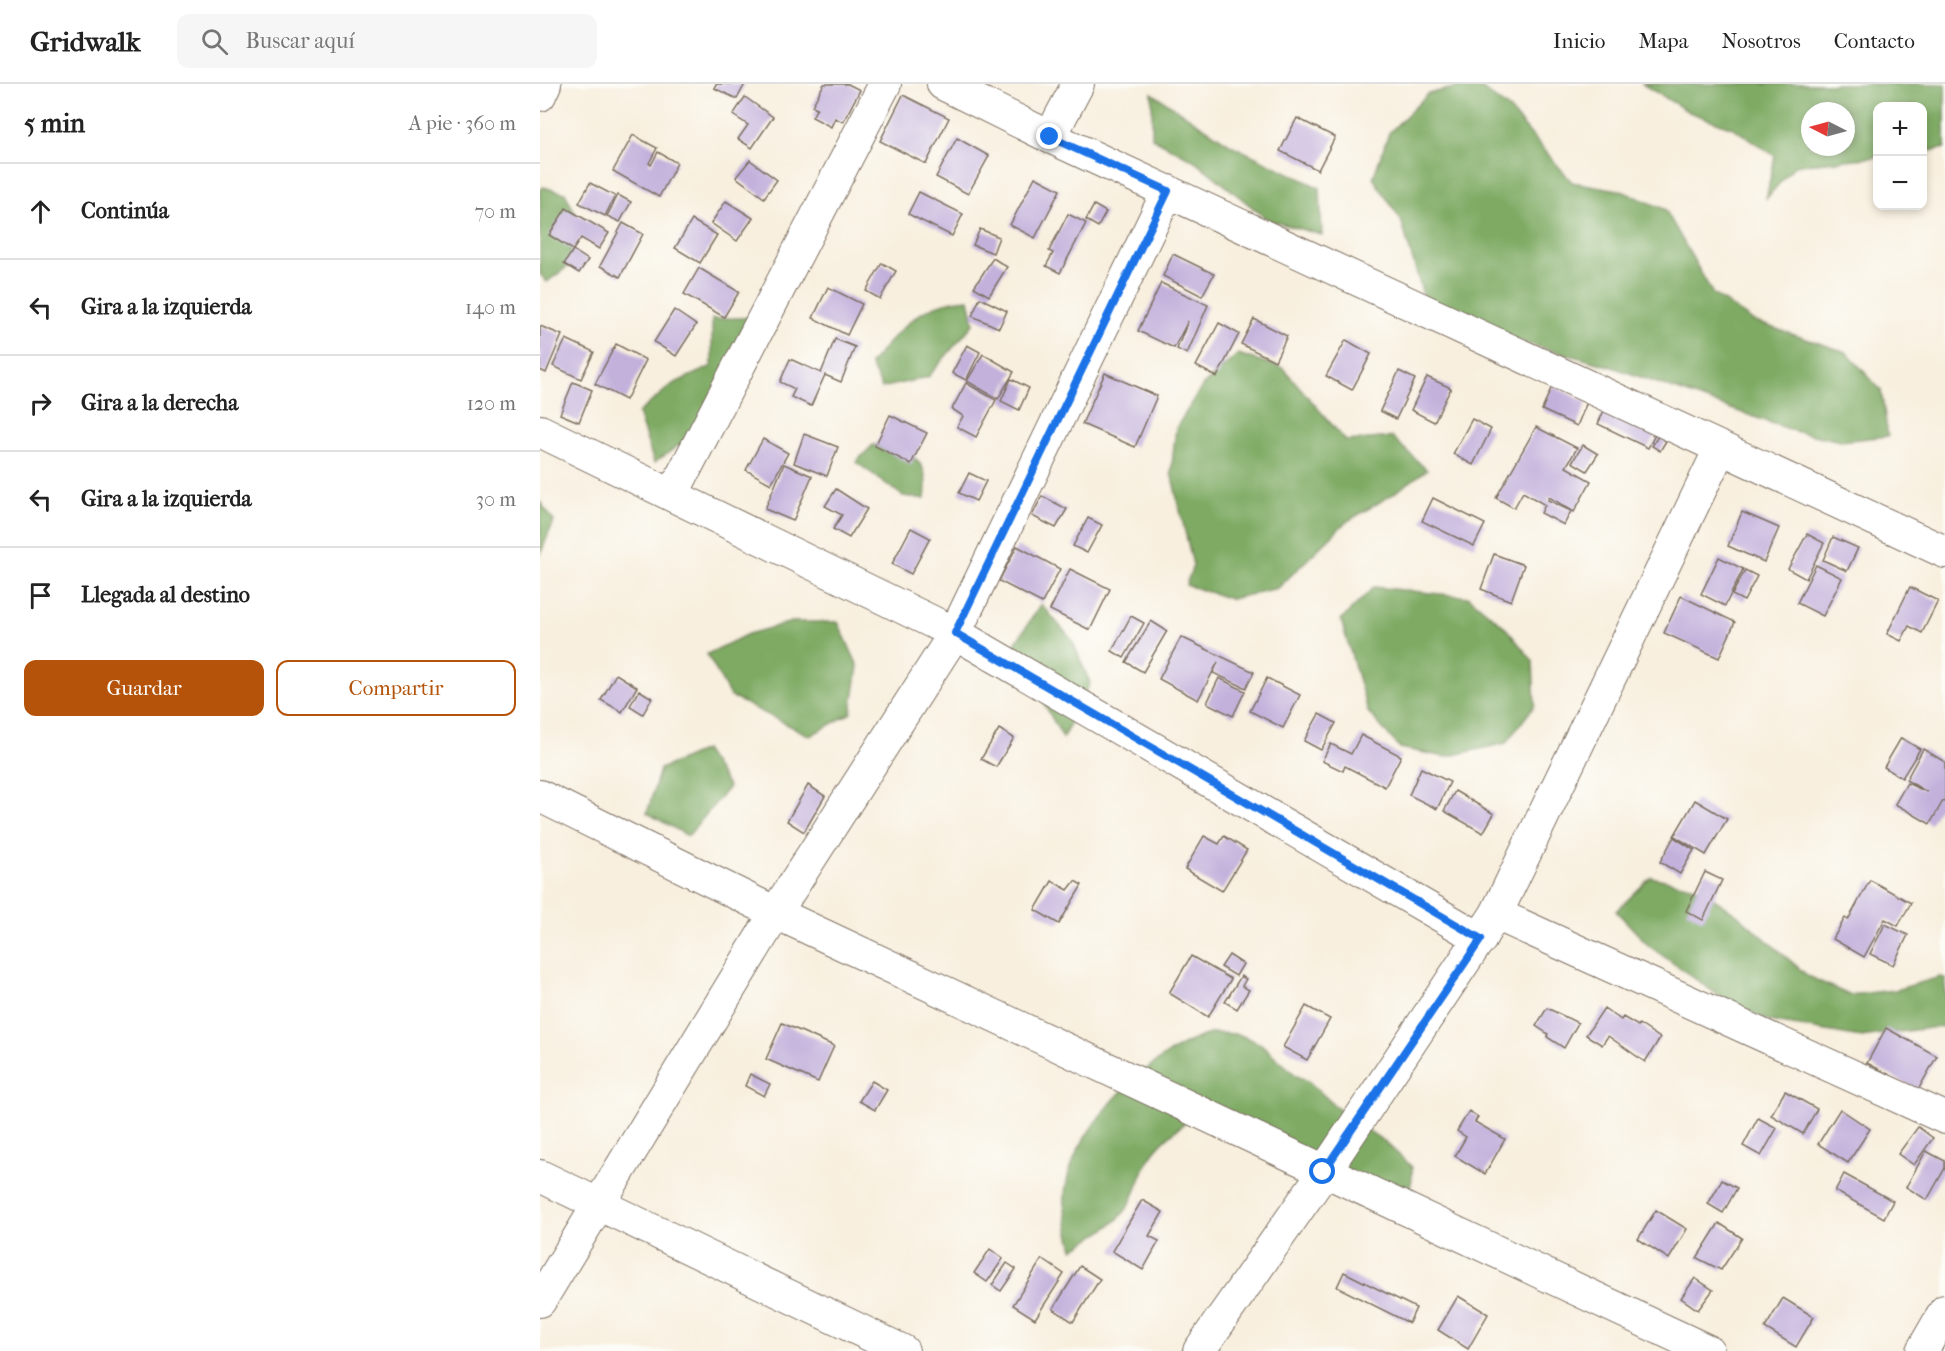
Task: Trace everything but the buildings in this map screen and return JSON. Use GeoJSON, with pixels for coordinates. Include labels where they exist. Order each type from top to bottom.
{"type":"FeatureCollection","features":[{"type":"Feature","properties":{"kind":"street"},"geometry":{"type":"LineString","coordinates":[[540,95],[545,84]]}},
{"type":"Feature","properties":{"kind":"street"},"geometry":{"type":"LineString","coordinates":[[672,495],[885,84]]}},
{"type":"Feature","properties":{"kind":"street"},"geometry":{"type":"LineString","coordinates":[[943,84],[1050,137],[1945,552]]}},
{"type":"Feature","properties":{"kind":"street"},"geometry":{"type":"LineString","coordinates":[[1050,137],[1078,84]]}},
{"type":"Feature","properties":{"kind":"street"},"geometry":{"type":"LineString","coordinates":[[540,1301],[776,913],[955,633],[1168,191]]}},
{"type":"Feature","properties":{"kind":"street"},"geometry":{"type":"LineString","coordinates":[[540,431],[955,633],[1489,926],[1945,1118]]}},
{"type":"Feature","properties":{"kind":"street"},"geometry":{"type":"LineString","coordinates":[[1199,1351],[1489,926],[1720,448]]}},
{"type":"Feature","properties":{"kind":"street"},"geometry":{"type":"LineString","coordinates":[[540,796],[776,913],[1708,1351]]}},
{"type":"Feature","properties":{"kind":"street"},"geometry":{"type":"LineString","coordinates":[[540,1176],[903,1351]]}},
{"type":"Feature","properties":{"kind":"street"},"geometry":{"type":"LineString","coordinates":[[1923,1351],[1945,1311]]}},
{"type":"Feature","properties":{"kind":"green space"},"geometry":{"type":"Polygon","coordinates":[[[1476,84],[1510,110],[1572,182],[1619,190],[1665,209],[1713,294],[1753,321],[1846,352],[1881,390],[1888,436],[1841,441],[1794,431],[1609,366],[1471,328],[1428,312],[1401,220],[1373,178],[1389,133],[1428,94],[1476,84]]]}},
{"type":"Feature","properties":{"kind":"green space"},"geometry":{"type":"Polygon","coordinates":[[[1642,84],[1945,84],[1945,148],[1927,151],[1927,102],[1873,102],[1873,157],[1795,165],[1766,199],[1775,156],[1733,128],[1689,112],[1642,84]]]}},
{"type":"Feature","properties":{"kind":"green space"},"geometry":{"type":"Polygon","coordinates":[[[1152,93],[1231,145],[1320,188],[1322,235],[1268,220],[1195,161],[1152,138],[1152,93]]]}},
{"type":"Feature","properties":{"kind":"green space"},"geometry":{"type":"Polygon","coordinates":[[[543,187],[565,193],[577,217],[574,243],[567,267],[547,282],[540,274],[540,191],[543,187]]]}},
{"type":"Feature","properties":{"kind":"green space"},"geometry":{"type":"Polygon","coordinates":[[[969,299],[974,323],[928,377],[882,388],[870,364],[902,329],[912,319],[937,306],[969,299]]]}},
{"type":"Feature","properties":{"kind":"green space"},"geometry":{"type":"Polygon","coordinates":[[[758,317],[693,435],[654,463],[638,413],[673,384],[712,366],[712,319],[758,317]]]}},
{"type":"Feature","properties":{"kind":"green space"},"geometry":{"type":"Polygon","coordinates":[[[1238,354],[1283,368],[1346,441],[1392,437],[1427,470],[1390,496],[1346,522],[1278,588],[1231,599],[1186,585],[1193,565],[1171,473],[1176,428],[1203,385],[1238,354]]]}},
{"type":"Feature","properties":{"kind":"green space"},"geometry":{"type":"Polygon","coordinates":[[[895,444],[912,455],[922,466],[926,480],[925,499],[903,496],[856,462],[873,445],[895,444]]]}},
{"type":"Feature","properties":{"kind":"green space"},"geometry":{"type":"Polygon","coordinates":[[[540,502],[554,521],[540,555],[540,502]]]}},
{"type":"Feature","properties":{"kind":"green space"},"geometry":{"type":"Polygon","coordinates":[[[1374,587],[1469,597],[1504,626],[1533,661],[1535,705],[1506,743],[1445,757],[1400,748],[1368,712],[1341,620],[1374,587]]]}},
{"type":"Feature","properties":{"kind":"green space"},"geometry":{"type":"Polygon","coordinates":[[[1041,604],[1072,640],[1090,683],[1063,738],[1013,647],[1041,604]]]}},
{"type":"Feature","properties":{"kind":"green space"},"geometry":{"type":"Polygon","coordinates":[[[792,622],[838,622],[858,666],[851,713],[810,736],[730,696],[707,654],[748,634],[792,622]]]}},
{"type":"Feature","properties":{"kind":"green space"},"geometry":{"type":"Polygon","coordinates":[[[704,750],[729,787],[688,836],[647,813],[660,769],[704,750]]]}},
{"type":"Feature","properties":{"kind":"green space"},"geometry":{"type":"Polygon","coordinates":[[[1651,877],[1696,887],[1737,914],[1808,976],[1849,995],[1895,990],[1940,977],[1945,978],[1945,1026],[1861,1037],[1769,1021],[1725,1000],[1649,946],[1616,911],[1651,877]]]}},
{"type":"Feature","properties":{"kind":"green space"},"geometry":{"type":"Polygon","coordinates":[[[1213,1033],[1238,1034],[1261,1044],[1297,1076],[1308,1081],[1344,1114],[1385,1142],[1412,1167],[1411,1186],[1406,1196],[1393,1210],[1356,1206],[1332,1190],[1193,1116],[1167,1138],[1151,1156],[1132,1199],[1121,1216],[1101,1232],[1073,1249],[1066,1218],[1065,1194],[1072,1163],[1084,1138],[1121,1092],[1143,1072],[1190,1041],[1213,1033]]]}},
{"type":"Feature","properties":{"kind":"route"},"geometry":{"type":"LineString","coordinates":[[1050,137],[1168,191],[955,633],[1481,939],[1323,1172]]}}]}
